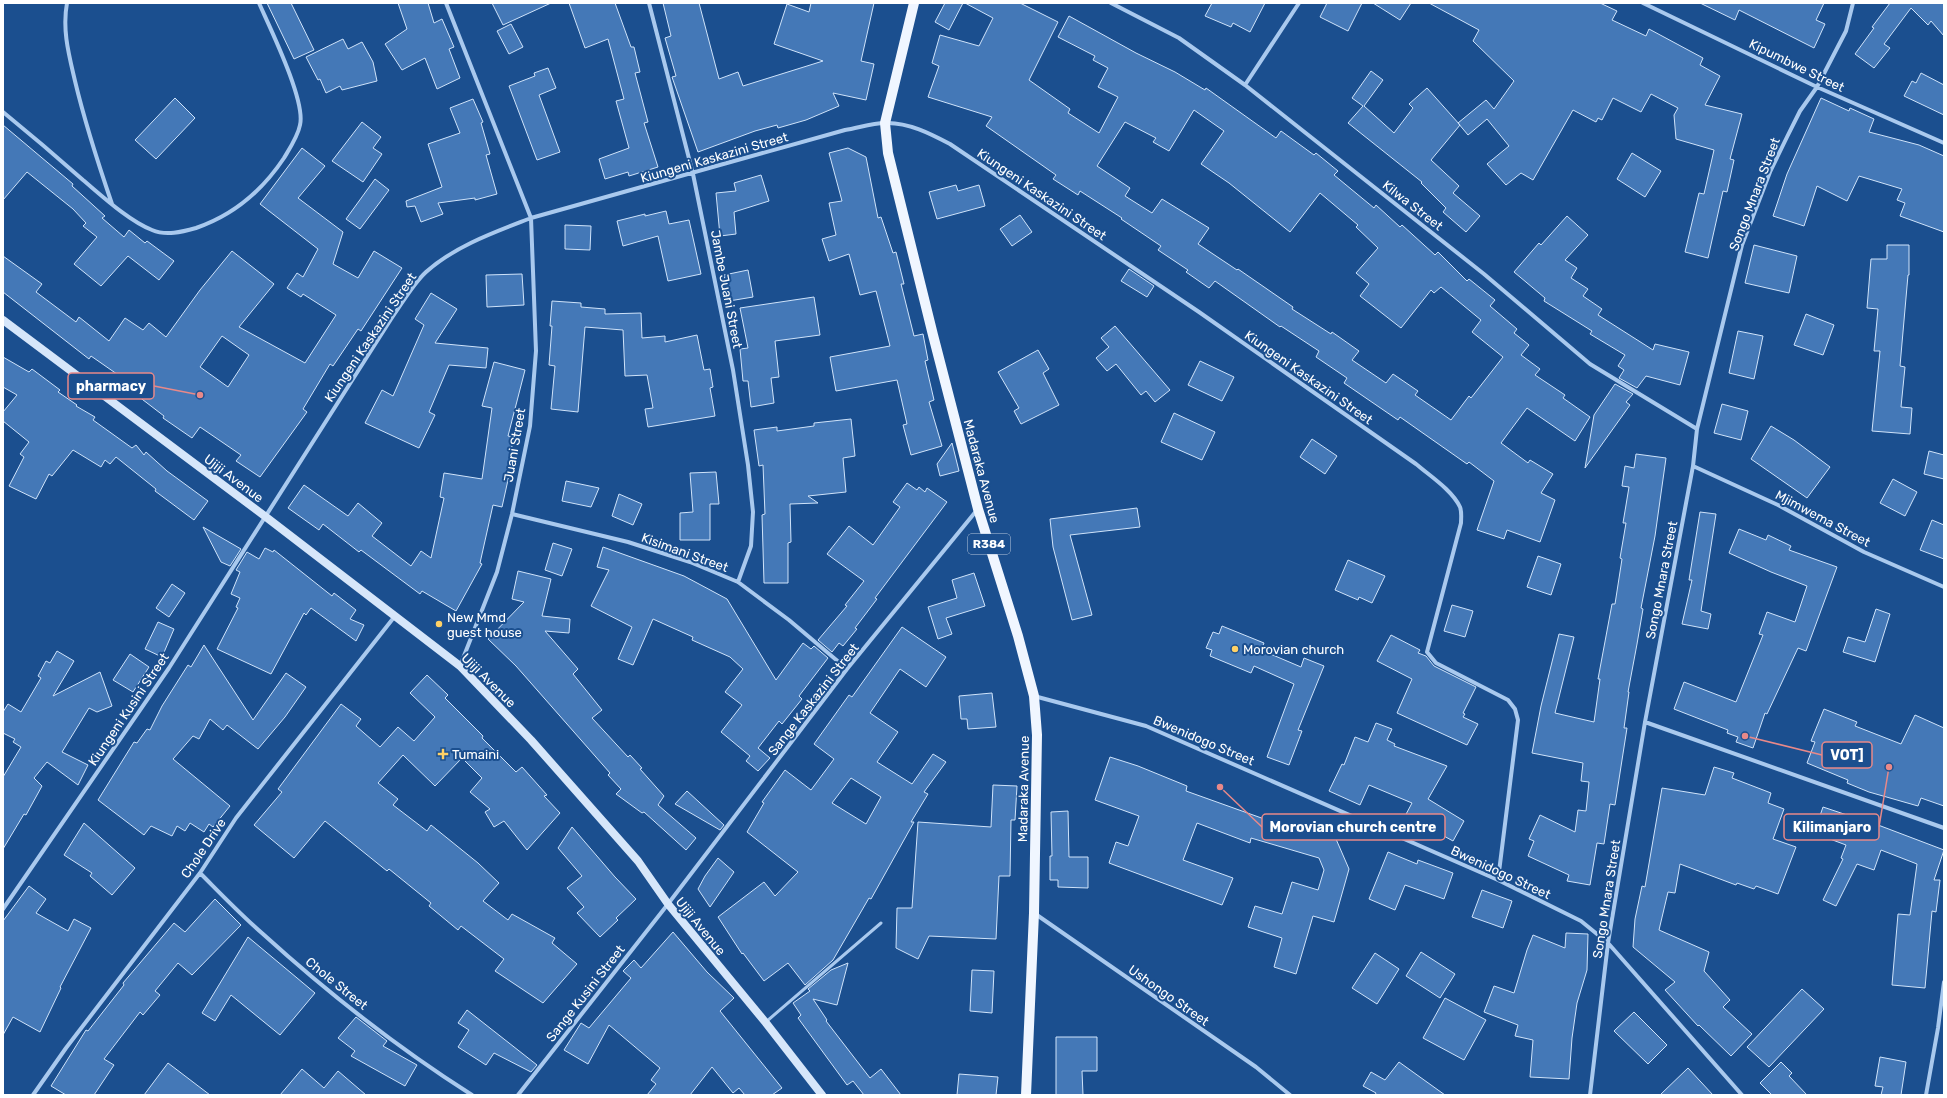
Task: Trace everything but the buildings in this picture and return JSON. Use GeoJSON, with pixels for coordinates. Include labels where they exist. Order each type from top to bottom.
{"type":"FeatureCollection","features":[{"type":"Feature","properties":{"kind":"main road","name":"Madaraka Avenue"},"geometry":{"type":"LineString","coordinates":[[914,3],[885,123],[888,153],[978,509],[1018,636],[1034,696],[1037,735],[1034,913],[1026,1095]]}},
{"type":"Feature","properties":{"kind":"main road","name":"Ujiji Avenue"},"geometry":{"type":"LineString","coordinates":[[3,320],[266,517],[460,666],[577,791],[638,861],[668,904],[766,1023],[822,1095]]}},
{"type":"Feature","properties":{"kind":"street"},"geometry":{"type":"LineString","coordinates":[[67,3],[64,16],[65,36],[71,64],[87,130],[113,206]]}},
{"type":"Feature","properties":{"kind":"street"},"geometry":{"type":"LineString","coordinates":[[3,112],[113,206],[152,230],[166,234],[183,232],[214,222],[237,208],[255,193],[275,170],[290,148],[300,125],[299,107],[293,83],[259,3]]}},
{"type":"Feature","properties":{"kind":"street","name":"Juani Street"},"geometry":{"type":"LineString","coordinates":[[446,3],[531,218],[536,351],[530,426],[512,514],[497,572],[460,666]]}},
{"type":"Feature","properties":{"kind":"street","name":"Jambe Juani Street"},"geometry":{"type":"LineString","coordinates":[[649,3],[693,174],[733,370],[748,465],[753,512],[751,546],[738,582]]}},
{"type":"Feature","properties":{"kind":"street","name":"Kilwa Street"},"geometry":{"type":"LineString","coordinates":[[1111,3],[1179,38],[1245,85],[1484,274],[1590,364],[1697,429]]}},
{"type":"Feature","properties":{"kind":"street"},"geometry":{"type":"LineString","coordinates":[[1245,85],[1299,3]]}},
{"type":"Feature","properties":{"kind":"street","name":"Kipumbwe Street"},"geometry":{"type":"LineString","coordinates":[[1643,3],[1817,87],[1944,143]]}},
{"type":"Feature","properties":{"kind":"street"},"geometry":{"type":"LineString","coordinates":[[1853,5],[1859,3]]}},
{"type":"Feature","properties":{"kind":"street","name":"Songo Mnara Street"},"geometry":{"type":"LineString","coordinates":[[1590,1095],[1608,943],[1645,722],[1693,466],[1697,429],[1742,245],[1770,172],[1800,111],[1817,87],[1846,31],[1853,5]]}},
{"type":"Feature","properties":{"kind":"street","name":"Kiungeni Kaskazini Street"},"geometry":{"type":"LineString","coordinates":[[266,517],[393,316],[425,273],[450,254],[531,218],[693,174],[845,130],[885,123],[905,126],[928,133],[950,144],[1199,312],[1403,455],[1441,485],[1460,507],[1461,523],[1428,652],[1436,663],[1508,700],[1515,709],[1518,720],[1498,880]]}},
{"type":"Feature","properties":{"kind":"street","name":"Mjimwema Street"},"geometry":{"type":"LineString","coordinates":[[1693,466],[1778,505],[1864,552],[1944,587]]}},
{"type":"Feature","properties":{"kind":"street","name":"Sange Kaskazini Street"},"geometry":{"type":"LineString","coordinates":[[668,904],[847,669],[978,509]]}},
{"type":"Feature","properties":{"kind":"street","name":"Kisimani Street"},"geometry":{"type":"LineString","coordinates":[[512,514],[628,542],[690,562],[738,582],[789,620],[847,669]]}},
{"type":"Feature","properties":{"kind":"street","name":"Kiungeni Kusini Street"},"geometry":{"type":"LineString","coordinates":[[3,909],[169,668],[266,517]]}},
{"type":"Feature","properties":{"kind":"street","name":"Chole Drive"},"geometry":{"type":"LineString","coordinates":[[33,1095],[66,1048],[200,873],[236,818],[394,616]]}},
{"type":"Feature","properties":{"kind":"street","name":"Bwenidogo Street"},"geometry":{"type":"LineString","coordinates":[[1034,696],[1146,726],[1498,880],[1580,921],[1608,943],[1742,1095]]}},
{"type":"Feature","properties":{"kind":"street"},"geometry":{"type":"LineString","coordinates":[[1645,722],[1944,828]]}},
{"type":"Feature","properties":{"kind":"street","name":"Chole Street"},"geometry":{"type":"LineString","coordinates":[[200,873],[262,934],[330,992],[426,1065],[472,1095]]}},
{"type":"Feature","properties":{"kind":"street","name":"Sange Kusini Street"},"geometry":{"type":"LineString","coordinates":[[518,1095],[668,904]]}},
{"type":"Feature","properties":{"kind":"street","name":"Ushongo Street"},"geometry":{"type":"LineString","coordinates":[[1034,913],[1256,1067],[1290,1095]]}},
{"type":"Feature","properties":{"kind":"street"},"geometry":{"type":"LineString","coordinates":[[1926,1095],[1938,1028],[1944,982]]}},
{"type":"Feature","properties":{"kind":"street"},"geometry":{"type":"LineString","coordinates":[[1938,1028],[1944,1030]]}},
{"type":"Feature","properties":{"kind":"lane"},"geometry":{"type":"LineString","coordinates":[[766,1023],[881,923]]}},
{"type":"Feature","properties":{"kind":"place","name":"pharmacy"},"geometry":{"type":"Point","coordinates":[200,395]}},
{"type":"Feature","properties":{"kind":"place","name":"New Mmd guest house"},"geometry":{"type":"Point","coordinates":[439,624]}},
{"type":"Feature","properties":{"kind":"place","name":"Morovian church"},"geometry":{"type":"Point","coordinates":[1235,649]}},
{"type":"Feature","properties":{"kind":"place","name":"VOT]"},"geometry":{"type":"Point","coordinates":[1745,736]}},
{"type":"Feature","properties":{"kind":"place","name":"Tumaini"},"geometry":{"type":"Point","coordinates":[443,754]}},
{"type":"Feature","properties":{"kind":"place","name":"Kilimanjaro"},"geometry":{"type":"Point","coordinates":[1889,767]}},
{"type":"Feature","properties":{"kind":"place","name":"Morovian church centre"},"geometry":{"type":"Point","coordinates":[1220,787]}}]}
